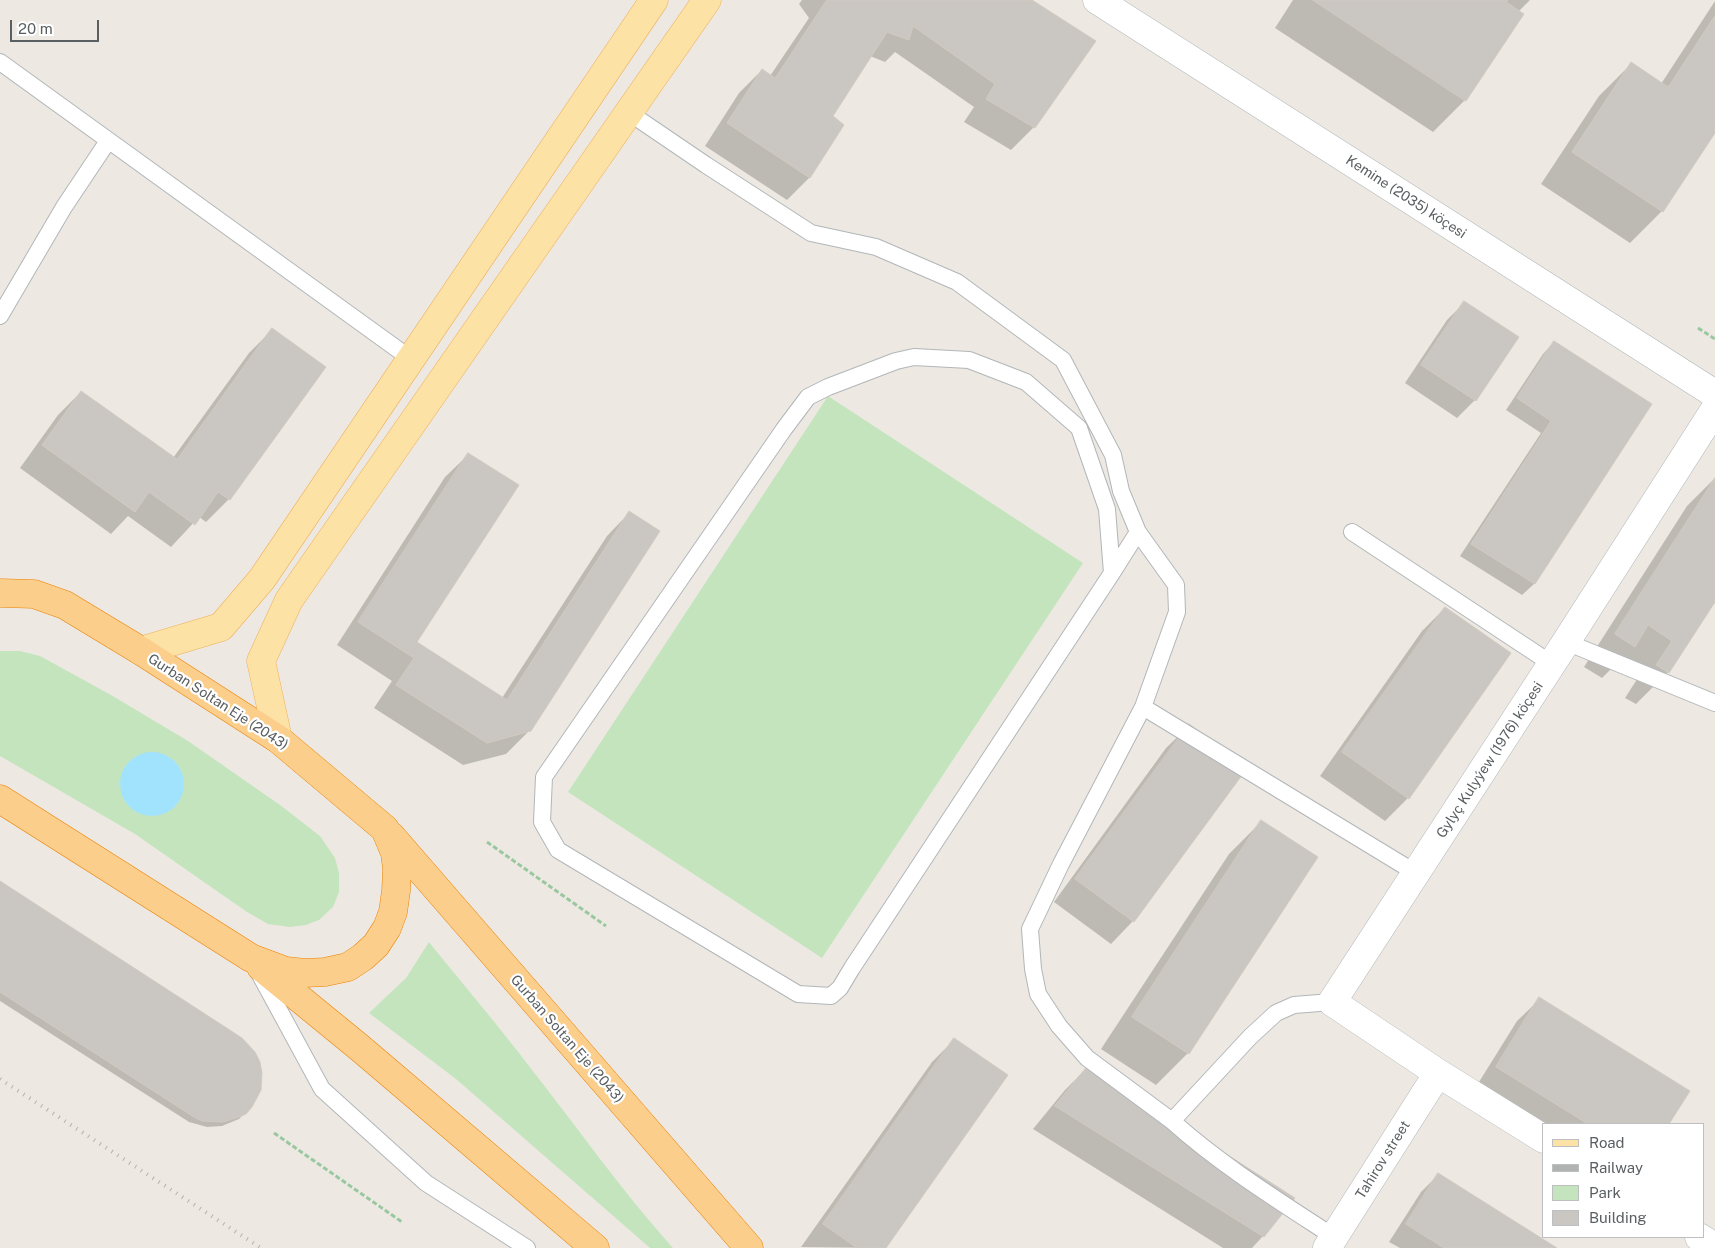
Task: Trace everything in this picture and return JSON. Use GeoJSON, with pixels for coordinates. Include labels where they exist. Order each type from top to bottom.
{"type":"FeatureCollection","features":[{"type":"Feature","properties":{"kind":"highway","name":"Gurban Soltan Eje (2043)"},"geometry":{"type":"LineString","coordinates":[[0,579],[65,605],[141,651],[278,740],[386,829],[749,1248]]}},
{"type":"Feature","properties":{"kind":"highway","name":"Gurban Soltan Eje (2043)"},"geometry":{"type":"LineString","coordinates":[[0,593],[34,594],[65,605]]}},
{"type":"Feature","properties":{"kind":"highway","name":"Gurban Soltan Eje (2043)"},"geometry":{"type":"LineString","coordinates":[[0,799],[251,958],[595,1248]]}},
{"type":"Feature","properties":{"kind":"highway","name":"Gurban Soltan Eje (2043)"},"geometry":{"type":"LineString","coordinates":[[251,958],[286,971],[305,973],[325,972],[348,967],[363,958],[376,945],[387,928],[394,905],[396,861],[386,829]]}},
{"type":"Feature","properties":{"kind":"main road"},"geometry":{"type":"LineString","coordinates":[[141,651],[221,626],[262,579],[654,0]]}},
{"type":"Feature","properties":{"kind":"main road"},"geometry":{"type":"LineString","coordinates":[[278,740],[261,661],[289,600],[707,0]]}},
{"type":"Feature","properties":{"kind":"street","name":"Kemine (2035) köçesi"},"geometry":{"type":"LineString","coordinates":[[1097,0],[1715,394]]}},
{"type":"Feature","properties":{"kind":"street","name":"Gylyç Kulyýew (1976) köçesi"},"geometry":{"type":"LineString","coordinates":[[1332,1002],[1715,409]]}},
{"type":"Feature","properties":{"kind":"street"},"geometry":{"type":"LineString","coordinates":[[1332,1002],[1438,1073],[1542,1138]]}},
{"type":"Feature","properties":{"kind":"street","name":"Tahirov street"},"geometry":{"type":"LineString","coordinates":[[1331,1242],[1438,1073]]}},
{"type":"Feature","properties":{"kind":"street"},"geometry":{"type":"LineString","coordinates":[[1701,1238],[1715,1247]]}},
{"type":"Feature","properties":{"kind":"lane"},"geometry":{"type":"LineString","coordinates":[[0,62],[411,359]]}},
{"type":"Feature","properties":{"kind":"lane"},"geometry":{"type":"LineString","coordinates":[[628,112],[706,165],[811,232],[876,247],[957,282],[1063,360],[1113,455],[1120,490],[1138,532],[1176,585],[1177,612],[1143,707],[1061,864],[1030,929],[1033,970],[1038,994],[1059,1026],[1088,1058],[1331,1242]]}},
{"type":"Feature","properties":{"kind":"lane"},"geometry":{"type":"LineString","coordinates":[[0,316],[64,207],[108,141]]}},
{"type":"Feature","properties":{"kind":"lane"},"geometry":{"type":"LineString","coordinates":[[1112,572],[1107,509],[1079,428],[1026,382],[969,360],[914,358],[896,361],[828,387],[808,397],[784,429],[544,777],[542,822],[558,850],[772,979],[798,994],[831,996],[840,988],[1112,572],[1138,532]]}},
{"type":"Feature","properties":{"kind":"lane"},"geometry":{"type":"LineString","coordinates":[[1352,532],[1559,653],[1715,703]]}},
{"type":"Feature","properties":{"kind":"lane"},"geometry":{"type":"LineString","coordinates":[[1143,707],[1416,873]]}},
{"type":"Feature","properties":{"kind":"lane"},"geometry":{"type":"LineString","coordinates":[[251,958],[322,1089],[426,1183],[526,1248]]}},
{"type":"Feature","properties":{"kind":"lane"},"geometry":{"type":"LineString","coordinates":[[1172,1121],[1215,1072],[1276,1013],[1294,1005],[1332,1002]]}},
{"type":"Feature","properties":{"kind":"path"},"geometry":{"type":"LineString","coordinates":[[1698,328],[1715,339]]}},
{"type":"Feature","properties":{"kind":"path"},"geometry":{"type":"LineString","coordinates":[[487,842],[606,926]]}},
{"type":"Feature","properties":{"kind":"path"},"geometry":{"type":"LineString","coordinates":[[274,1133],[402,1222]]}},
{"type":"Feature","properties":{"kind":"green space"},"geometry":{"type":"Polygon","coordinates":[[[828,396],[1083,563],[822,958],[568,792],[828,396]]]}},
{"type":"Feature","properties":{"kind":"green space"},"geometry":{"type":"Polygon","coordinates":[[[0,651],[20,651],[40,656],[111,695],[188,741],[280,805],[320,836],[335,858],[339,873],[339,892],[333,907],[319,920],[306,925],[290,927],[268,924],[247,912],[135,834],[0,756],[0,651]],[[167,756],[121,780],[121,791],[125,800],[182,772],[176,763],[167,756]]]}},
{"type":"Feature","properties":{"kind":"green space"},"geometry":{"type":"Polygon","coordinates":[[[429,942],[517,1050],[635,1204],[673,1248],[650,1248],[456,1079],[369,1013],[406,978],[429,942]]]}},
{"type":"Feature","properties":{"kind":"water"},"geometry":{"type":"Polygon","coordinates":[[[152,752],[170,758],[178,766],[184,784],[178,802],[170,810],[152,816],[134,810],[126,802],[120,784],[126,766],[134,758],[152,752]]]}},
{"type":"Feature","properties":{"kind":"building"},"geometry":{"type":"Polygon","coordinates":[[[827,0],[1032,0],[1096,41],[1035,128],[986,99],[995,84],[913,26],[909,40],[887,32],[833,116],[844,125],[810,178],[727,123],[762,69],[775,78],[827,0]]]}},
{"type":"Feature","properties":{"kind":"building"},"geometry":{"type":"Polygon","coordinates":[[[1313,0],[1508,0],[1506,2],[1524,14],[1466,101],[1313,0]]]}},
{"type":"Feature","properties":{"kind":"building"},"geometry":{"type":"Polygon","coordinates":[[[1715,16],[1715,133],[1663,212],[1572,152],[1631,62],[1668,87],[1715,16]]]}},
{"type":"Feature","properties":{"kind":"building"},"geometry":{"type":"Polygon","coordinates":[[[1464,301],[1519,337],[1476,401],[1421,365],[1464,301]]]}},
{"type":"Feature","properties":{"kind":"building"},"geometry":{"type":"Polygon","coordinates":[[[272,328],[326,367],[230,500],[218,492],[195,525],[149,492],[135,512],[42,445],[81,391],[177,459],[272,328]]]}},
{"type":"Feature","properties":{"kind":"building"},"geometry":{"type":"Polygon","coordinates":[[[1554,341],[1652,404],[1535,584],[1471,544],[1551,421],[1517,398],[1554,341]]]}},
{"type":"Feature","properties":{"kind":"building"},"geometry":{"type":"Polygon","coordinates":[[[468,453],[519,485],[417,642],[507,700],[629,511],[660,531],[531,731],[487,743],[396,685],[414,658],[358,622],[468,453]]]}},
{"type":"Feature","properties":{"kind":"building"},"geometry":{"type":"Polygon","coordinates":[[[1715,478],[1715,602],[1669,673],[1656,665],[1672,641],[1648,625],[1635,647],[1615,634],[1715,478]]]}},
{"type":"Feature","properties":{"kind":"building"},"geometry":{"type":"Polygon","coordinates":[[[1445,607],[1511,653],[1409,799],[1342,752],[1445,607]]]}},
{"type":"Feature","properties":{"kind":"building"},"geometry":{"type":"Polygon","coordinates":[[[1189,724],[1248,767],[1134,922],[1075,879],[1189,724]]]}},
{"type":"Feature","properties":{"kind":"building"},"geometry":{"type":"Polygon","coordinates":[[[1261,820],[1318,857],[1189,1054],[1132,1017],[1261,820]]]}},
{"type":"Feature","properties":{"kind":"building"},"geometry":{"type":"Polygon","coordinates":[[[0,881],[242,1038],[255,1052],[260,1062],[262,1073],[261,1090],[246,1114],[223,1122],[202,1121],[0,992],[0,881]]]}},
{"type":"Feature","properties":{"kind":"building"},"geometry":{"type":"Polygon","coordinates":[[[1539,997],[1690,1091],[1670,1123],[1586,1123],[1496,1067],[1539,997]]]}},
{"type":"Feature","properties":{"kind":"building"},"geometry":{"type":"Polygon","coordinates":[[[954,1038],[1008,1075],[886,1248],[857,1248],[823,1224],[954,1038]]]}},
{"type":"Feature","properties":{"kind":"building"},"geometry":{"type":"Polygon","coordinates":[[[1088,1066],[1295,1198],[1264,1237],[1055,1106],[1088,1066]]]}},
{"type":"Feature","properties":{"kind":"building"},"geometry":{"type":"Polygon","coordinates":[[[1438,1173],[1557,1248],[1444,1248],[1406,1224],[1438,1173]]]}},
{"type":"Feature","properties":{"kind":"railway"},"geometry":{"type":"LineString","coordinates":[[0,1079],[261,1248]]}}]}
